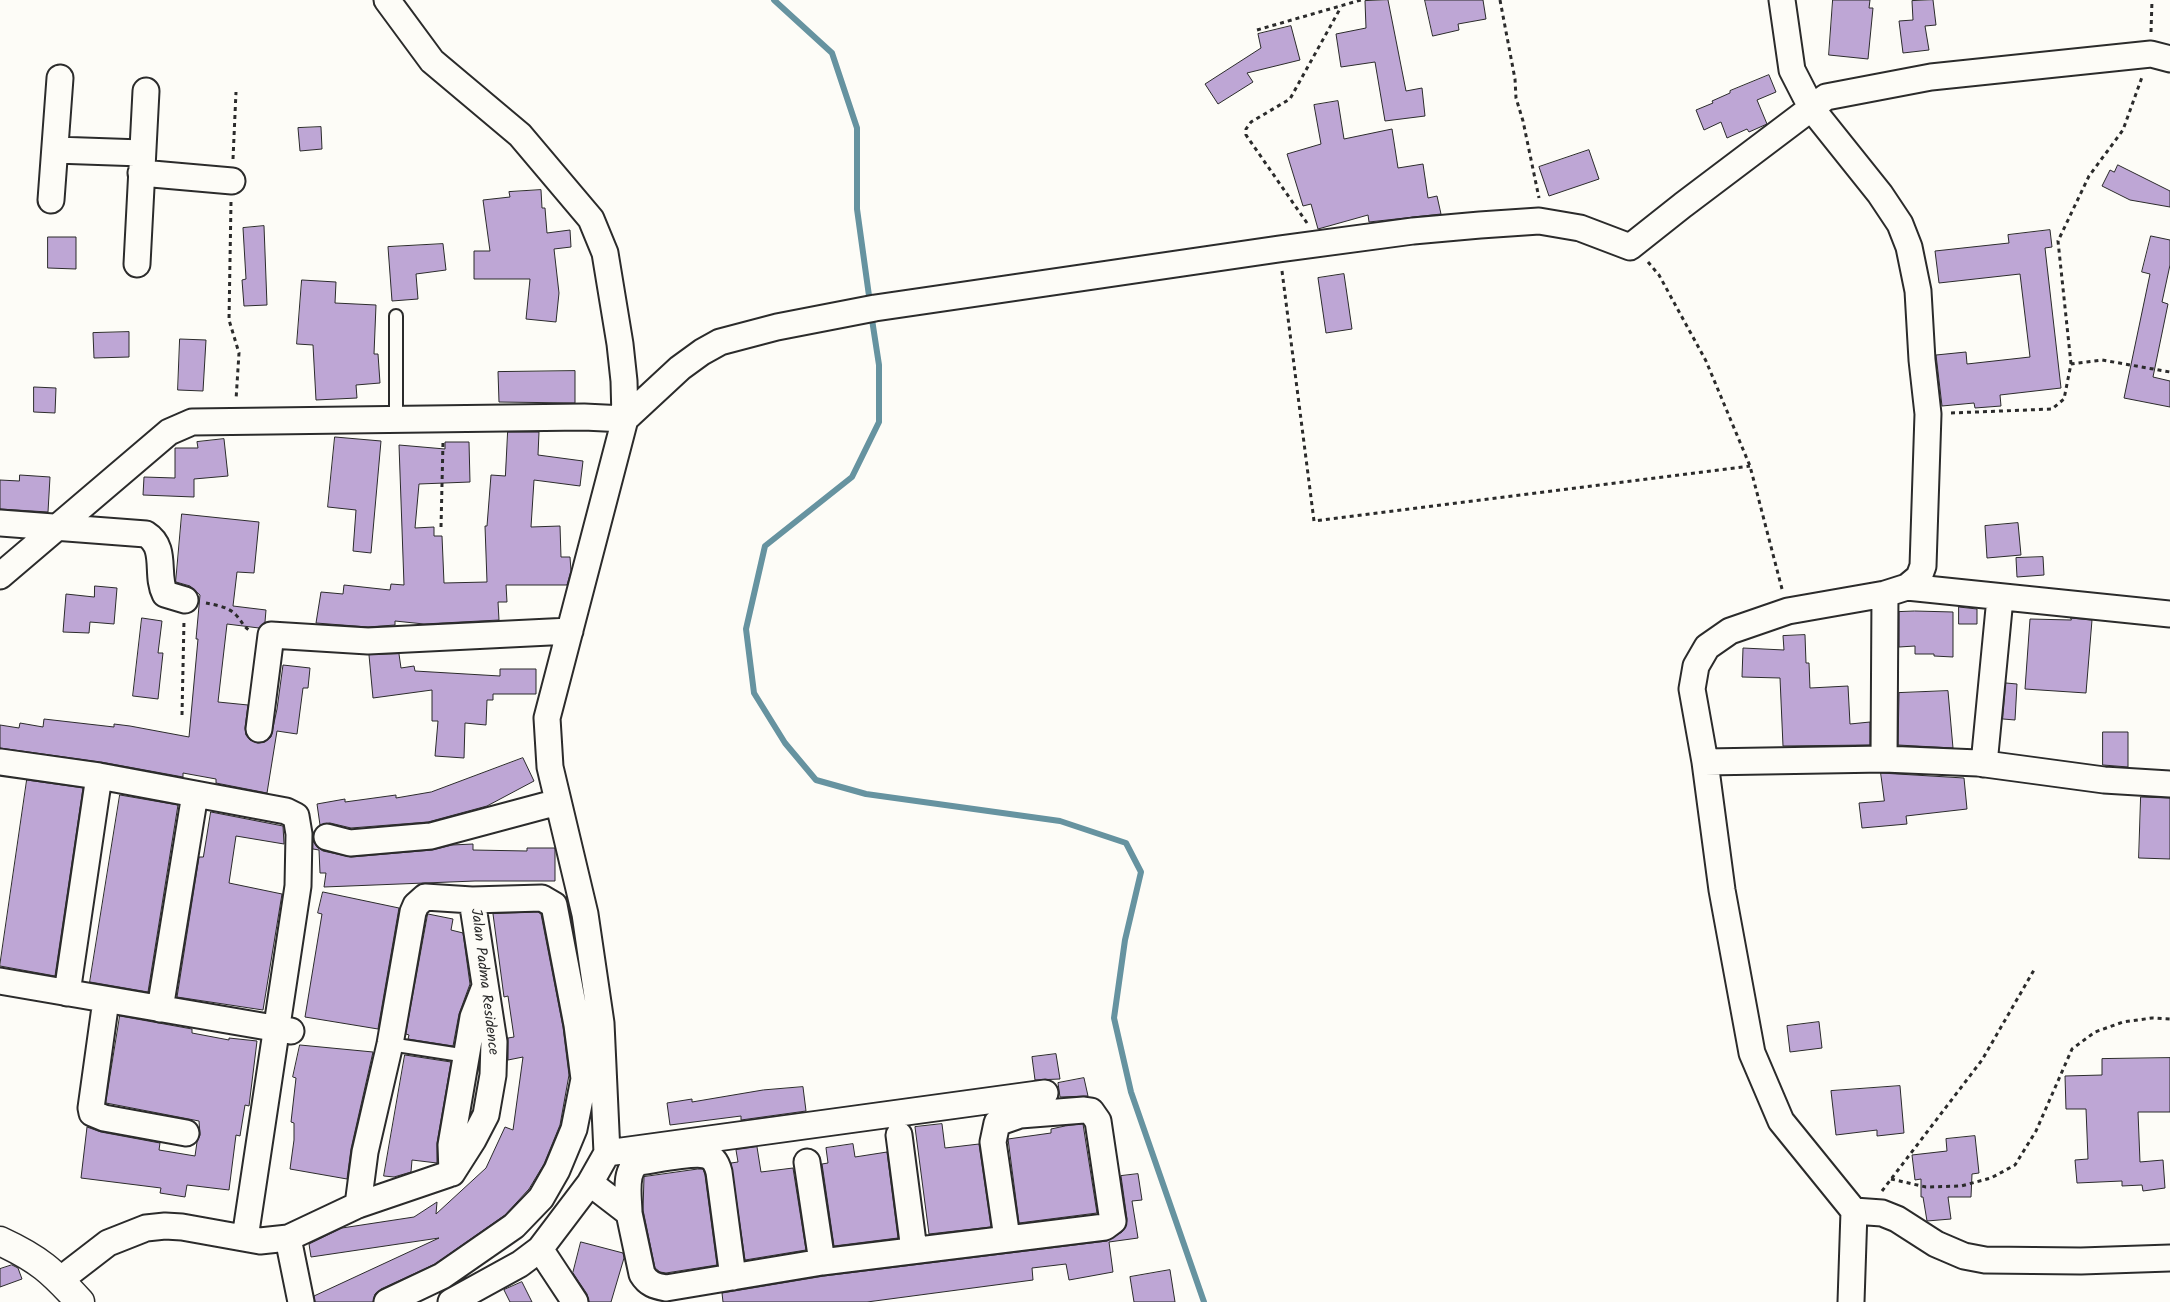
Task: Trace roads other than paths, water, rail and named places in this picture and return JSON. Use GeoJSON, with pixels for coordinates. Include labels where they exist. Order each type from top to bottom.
{"type":"FeatureCollection","features":[{"type":"Feature","properties":{"kind":"main road"},"geometry":{"type":"LineString","coordinates":[[0,1241],[31,1256],[47,1267],[80,1302]]}},
{"type":"Feature","properties":{"kind":"street"},"geometry":{"type":"LineString","coordinates":[[387,0],[432,61],[520,135],[591,219],[605,253],[624,381],[625,419],[548,718],[550,767],[585,914],[603,1039],[607,1153],[590,1183],[540,1248],[520,1264],[451,1302]]}},
{"type":"Feature","properties":{"kind":"street"},"geometry":{"type":"LineString","coordinates":[[1782,0],[1792,70],[1812,109],[1880,194],[1900,224],[1909,247],[1918,291],[1922,360],[1928,414],[1924,566],[1919,577],[1896,591]]}},
{"type":"Feature","properties":{"kind":"street"},"geometry":{"type":"LineString","coordinates":[[0,576],[54,528],[169,432],[192,422],[584,417],[625,419],[680,368],[720,342],[777,327],[875,308],[1413,231],[1539,222],[1580,228],[1630,247],[1826,97],[1931,78],[2160,56]]}},
{"type":"Feature","properties":{"kind":"street"},"geometry":{"type":"LineString","coordinates":[[51,200],[60,78]]}},
{"type":"Feature","properties":{"kind":"street"},"geometry":{"type":"LineString","coordinates":[[137,264],[146,91]]}},
{"type":"Feature","properties":{"kind":"street"},"geometry":{"type":"LineString","coordinates":[[55,150],[142,163],[232,180]]}},
{"type":"Feature","properties":{"kind":"street"},"geometry":{"type":"LineString","coordinates":[[0,523],[146,534],[156,542],[159,548],[160,585],[165,594],[185,600]]}},
{"type":"Feature","properties":{"kind":"street"},"geometry":{"type":"LineString","coordinates":[[1884,758],[1896,591]]}},
{"type":"Feature","properties":{"kind":"street"},"geometry":{"type":"LineString","coordinates":[[2170,614],[2000,598],[1896,591],[1788,611],[1730,631],[1707,647],[1696,666],[1692,689],[1705,762],[1722,890],[1752,1053],[1781,1121],[1860,1212],[1882,1213],[1897,1219],[1936,1244],[1964,1256],[1985,1260],[2081,1261],[2170,1258]]}},
{"type":"Feature","properties":{"kind":"street"},"geometry":{"type":"LineString","coordinates":[[1984,764],[2000,598]]}},
{"type":"Feature","properties":{"kind":"street"},"geometry":{"type":"LineString","coordinates":[[259,729],[271,634],[368,641],[570,631]]}},
{"type":"Feature","properties":{"kind":"street"},"geometry":{"type":"LineString","coordinates":[[1705,762],[1884,758],[1984,764],[2104,780],[2170,784]]}},
{"type":"Feature","properties":{"kind":"street"},"geometry":{"type":"LineString","coordinates":[[1,767],[99,776],[286,811],[296,816],[299,834],[298,886],[312,890],[283,1030],[253,1240]]}},
{"type":"Feature","properties":{"kind":"street"},"geometry":{"type":"LineString","coordinates":[[67,993],[99,776]]}},
{"type":"Feature","properties":{"kind":"street"},"geometry":{"type":"LineString","coordinates":[[160,1008],[195,794]]}},
{"type":"Feature","properties":{"kind":"street"},"geometry":{"type":"LineString","coordinates":[[327,837],[350,843],[431,836],[558,802]]}},
{"type":"Feature","properties":{"kind":"street"},"geometry":{"type":"LineString","coordinates":[[358,1206],[366,1152],[390,1044],[413,912],[416,905],[425,897],[472,900],[542,898],[554,905],[578,1024],[584,1079],[570,1137],[557,1170],[541,1198],[514,1226],[442,1276],[387,1302]]}},
{"type":"Feature","properties":{"kind":"street","name":"Jalan Padma Residence"},"geometry":{"type":"LineString","coordinates":[[452,1173],[474,1140],[486,1115],[493,1075],[494,1042],[472,900]]}},
{"type":"Feature","properties":{"kind":"street"},"geometry":{"type":"LineString","coordinates":[[0,981],[283,1030]]}},
{"type":"Feature","properties":{"kind":"street"},"geometry":{"type":"LineString","coordinates":[[60,1280],[108,1242],[146,1228],[182,1227],[253,1240],[288,1238],[358,1206],[452,1173],[451,1145],[473,1017],[485,986]]}},
{"type":"Feature","properties":{"kind":"street"},"geometry":{"type":"LineString","coordinates":[[106,1000],[91,1108],[92,1113],[104,1118],[186,1133]]}},
{"type":"Feature","properties":{"kind":"street"},"geometry":{"type":"LineString","coordinates":[[607,1153],[1045,1093]]}},
{"type":"Feature","properties":{"kind":"street"},"geometry":{"type":"LineString","coordinates":[[733,1276],[716,1162],[705,1154],[639,1162],[633,1165],[628,1173],[629,1213],[642,1274],[646,1281],[651,1284],[666,1288],[822,1262],[1105,1227],[1113,1221],[1098,1121],[1091,1112],[1084,1110],[1020,1115],[997,1123],[993,1142],[1008,1238]]}},
{"type":"Feature","properties":{"kind":"street"},"geometry":{"type":"LineString","coordinates":[[899,1135],[914,1250]]}},
{"type":"Feature","properties":{"kind":"street"},"geometry":{"type":"LineString","coordinates":[[807,1162],[822,1262]]}},
{"type":"Feature","properties":{"kind":"street"},"geometry":{"type":"LineString","coordinates":[[590,1183],[629,1213]]}},
{"type":"Feature","properties":{"kind":"street"},"geometry":{"type":"LineString","coordinates":[[1851,1302],[1860,1212]]}},
{"type":"Feature","properties":{"kind":"street"},"geometry":{"type":"LineString","coordinates":[[288,1238],[301,1302]]}},
{"type":"Feature","properties":{"kind":"street"},"geometry":{"type":"LineString","coordinates":[[540,1248],[574,1302]]}},
{"type":"Feature","properties":{"kind":"lane"},"geometry":{"type":"LineString","coordinates":[[396,316],[396,419]]}},
{"type":"Feature","properties":{"kind":"lane"},"geometry":{"type":"LineString","coordinates":[[390,1044],[467,1056]]}},
{"type":"Feature","properties":{"kind":"waterway"},"geometry":{"type":"LineString","coordinates":[[774,0],[832,53],[857,128],[857,209],[870,303]]}},
{"type":"Feature","properties":{"kind":"waterway"},"geometry":{"type":"LineString","coordinates":[[871,313],[879,365],[879,422],[852,477],[765,546],[746,629],[754,693],[785,743],[816,780],[866,794],[1060,821],[1126,843],[1141,872],[1125,940],[1114,1018],[1131,1092],[1204,1302]]}}]}
